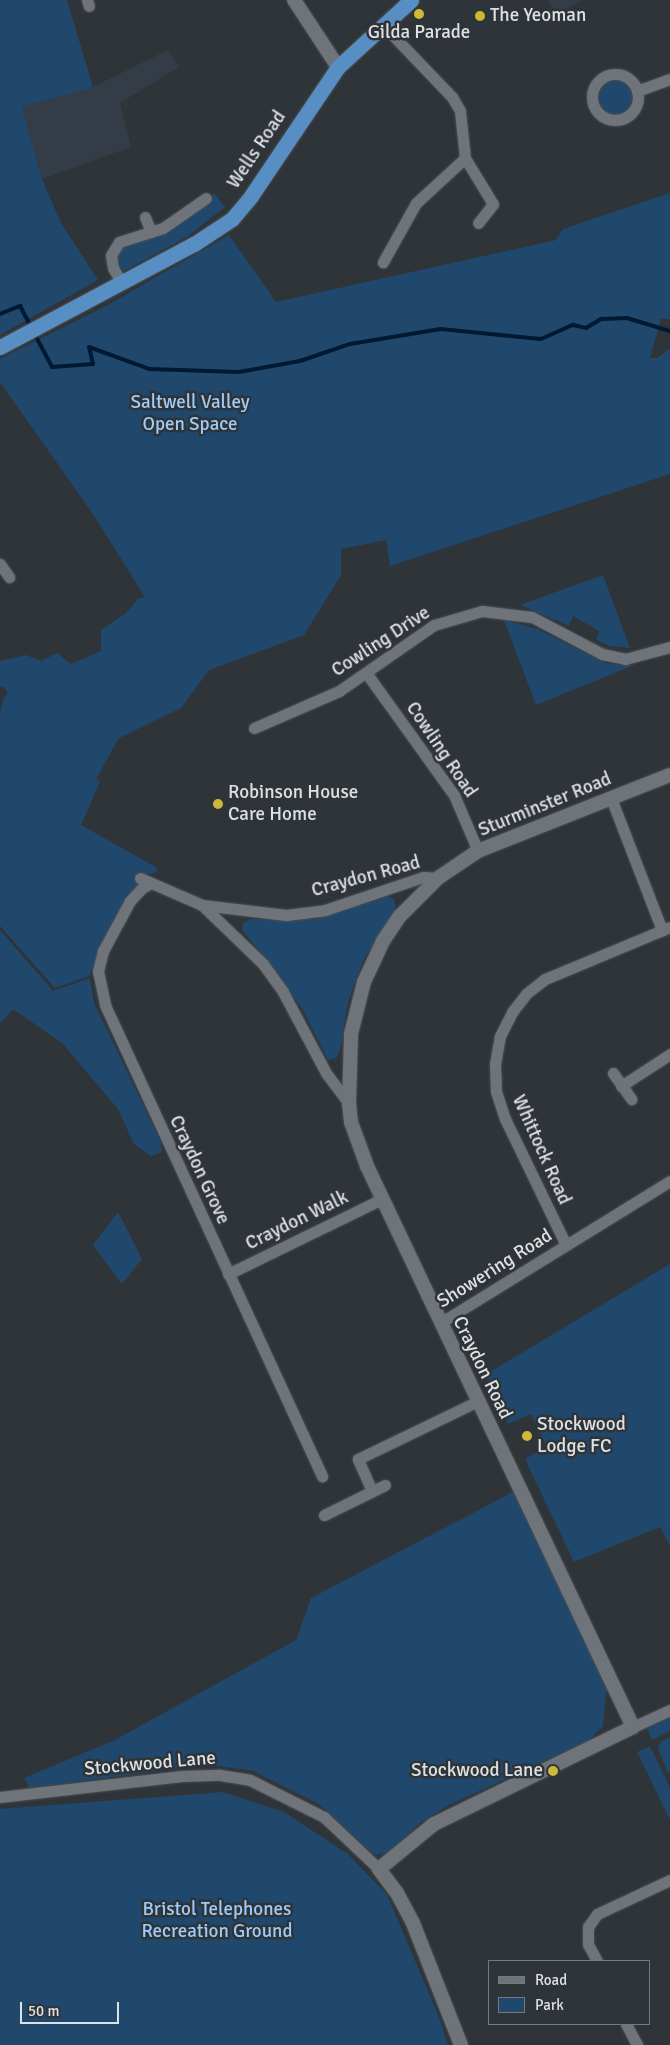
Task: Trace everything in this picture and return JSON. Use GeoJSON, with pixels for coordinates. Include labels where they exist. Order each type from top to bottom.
{"type":"FeatureCollection","features":[{"type":"Feature","properties":{"kind":"highway","name":"Wells Road"},"geometry":{"type":"LineString","coordinates":[[0,348],[210,234],[240,211],[338,67],[382,24],[411,0]]}},
{"type":"Feature","properties":{"kind":"street"},"geometry":{"type":"LineString","coordinates":[[294,0],[338,67]]}},
{"type":"Feature","properties":{"kind":"street"},"geometry":{"type":"LineString","coordinates":[[382,24],[452,97],[460,111],[465,158],[493,204],[478,223]]}},
{"type":"Feature","properties":{"kind":"street"},"geometry":{"type":"LineString","coordinates":[[606,76],[623,76],[637,91],[634,111],[623,119],[606,118],[594,106],[594,90],[606,76]]}},
{"type":"Feature","properties":{"kind":"street"},"geometry":{"type":"LineString","coordinates":[[637,91],[670,79]]}},
{"type":"Feature","properties":{"kind":"street"},"geometry":{"type":"LineString","coordinates":[[383,262],[416,203],[465,158]]}},
{"type":"Feature","properties":{"kind":"street"},"geometry":{"type":"LineString","coordinates":[[116,286],[113,268],[113,248],[127,238],[163,228],[206,198]]}},
{"type":"Feature","properties":{"kind":"street"},"geometry":{"type":"LineString","coordinates":[[145,217],[151,232]]}},
{"type":"Feature","properties":{"kind":"street"},"geometry":{"type":"LineString","coordinates":[[0,564],[9,576]]}},
{"type":"Feature","properties":{"kind":"street","name":"Cowling Drive"},"geometry":{"type":"LineString","coordinates":[[254,728],[311,705],[367,674],[434,625],[482,611],[532,617],[602,654],[625,660],[670,647]]}},
{"type":"Feature","properties":{"kind":"street","name":"Cowling Road"},"geometry":{"type":"LineString","coordinates":[[367,674],[454,795],[478,851]]}},
{"type":"Feature","properties":{"kind":"street","name":"Sturminster Road"},"geometry":{"type":"LineString","coordinates":[[438,878],[478,851],[670,775]]}},
{"type":"Feature","properties":{"kind":"street"},"geometry":{"type":"LineString","coordinates":[[610,798],[666,928]]}},
{"type":"Feature","properties":{"kind":"street","name":"Craydon Road"},"geometry":{"type":"LineString","coordinates":[[140,878],[202,905],[286,915],[325,910],[423,877],[438,878]]}},
{"type":"Feature","properties":{"kind":"street","name":"Craydon Road"},"geometry":{"type":"LineString","coordinates":[[438,878],[399,917],[368,971],[351,1034],[349,1103],[358,1143],[440,1323],[633,1727]]}},
{"type":"Feature","properties":{"kind":"street","name":"Craydon Grove"},"geometry":{"type":"LineString","coordinates":[[151,883],[142,888],[130,902],[104,950],[98,971],[100,988],[228,1274],[322,1476]]}},
{"type":"Feature","properties":{"kind":"street","name":"Craydon Road"},"geometry":{"type":"LineString","coordinates":[[202,905],[262,964],[283,992],[326,1073],[349,1103]]}},
{"type":"Feature","properties":{"kind":"street","name":"Whittock Road"},"geometry":{"type":"LineString","coordinates":[[566,1245],[505,1119],[496,1092],[495,1064],[500,1036],[512,1012],[527,993],[545,979],[666,928]]}},
{"type":"Feature","properties":{"kind":"street"},"geometry":{"type":"LineString","coordinates":[[622,1086],[670,1054]]}},
{"type":"Feature","properties":{"kind":"street"},"geometry":{"type":"LineString","coordinates":[[613,1073],[631,1099]]}},
{"type":"Feature","properties":{"kind":"street","name":"Showering Road"},"geometry":{"type":"LineString","coordinates":[[440,1323],[670,1181]]}},
{"type":"Feature","properties":{"kind":"street","name":"Craydon Walk"},"geometry":{"type":"LineString","coordinates":[[228,1274],[382,1199]]}},
{"type":"Feature","properties":{"kind":"street"},"geometry":{"type":"LineString","coordinates":[[372,1491],[358,1459],[478,1401]]}},
{"type":"Feature","properties":{"kind":"street"},"geometry":{"type":"LineString","coordinates":[[324,1515],[385,1485]]}},
{"type":"Feature","properties":{"kind":"street"},"geometry":{"type":"LineString","coordinates":[[379,1869],[434,1824],[670,1710]]}},
{"type":"Feature","properties":{"kind":"street","name":"Stockwood Lane"},"geometry":{"type":"LineString","coordinates":[[0,1797],[182,1776],[220,1775],[250,1780],[324,1817],[379,1869],[397,1892],[413,1923],[461,2045]]}},
{"type":"Feature","properties":{"kind":"street"},"geometry":{"type":"LineString","coordinates":[[596,1960],[588,1944],[588,1927],[597,1914],[670,1880]]}},
{"type":"Feature","properties":{"kind":"street"},"geometry":{"type":"LineString","coordinates":[[626,2025],[636,2045]]}},
{"type":"Feature","properties":{"kind":"shaded area"},"geometry":{"type":"Polygon","coordinates":[[[547,0],[582,0],[557,15],[547,0]]]}},
{"type":"Feature","properties":{"kind":"shaded area"},"geometry":{"type":"Polygon","coordinates":[[[168,50],[179,67],[120,103],[131,147],[42,179],[22,107],[93,87],[168,50]]]}},
{"type":"Feature","properties":{"kind":"green space"},"geometry":{"type":"Polygon","coordinates":[[[0,0],[67,0],[93,87],[22,107],[42,179],[61,223],[98,280],[0,335],[0,0]]]}},
{"type":"Feature","properties":{"kind":"green space"},"geometry":{"type":"Polygon","coordinates":[[[616,81],[628,86],[633,98],[628,110],[616,115],[604,110],[599,98],[604,86],[616,81]]]}},
{"type":"Feature","properties":{"kind":"green space"},"geometry":{"type":"Polygon","coordinates":[[[214,193],[225,207],[188,236],[124,271],[120,269],[116,256],[120,248],[157,236],[189,218],[214,193]]]}},
{"type":"Feature","properties":{"kind":"green space","name":"Saltwell Valley Open Space"},"geometry":{"type":"Polygon","coordinates":[[[670,193],[670,319],[661,319],[650,358],[658,358],[670,348],[670,474],[390,566],[386,540],[341,549],[341,575],[304,635],[209,670],[181,708],[119,738],[96,779],[100,782],[81,825],[156,867],[157,872],[145,875],[110,927],[89,976],[55,988],[0,926],[0,714],[3,699],[8,693],[3,686],[0,687],[0,661],[26,655],[41,661],[57,653],[71,664],[101,651],[101,630],[125,614],[138,599],[145,597],[93,514],[0,382],[0,359],[108,305],[229,235],[276,302],[556,240],[563,229],[670,193]]]}},
{"type":"Feature","properties":{"kind":"green space"},"geometry":{"type":"Polygon","coordinates":[[[603,575],[630,648],[610,646],[596,640],[599,631],[573,616],[569,626],[520,605],[603,575]]]}},
{"type":"Feature","properties":{"kind":"green space"},"geometry":{"type":"Polygon","coordinates":[[[504,620],[537,629],[608,664],[634,665],[536,705],[504,620]]]}},
{"type":"Feature","properties":{"kind":"green space"},"geometry":{"type":"Polygon","coordinates":[[[388,896],[394,899],[396,910],[363,961],[348,1002],[340,1051],[336,1058],[328,1060],[304,1012],[279,975],[242,930],[243,923],[252,919],[315,919],[388,896]]]}},
{"type":"Feature","properties":{"kind":"green space"},"geometry":{"type":"Polygon","coordinates":[[[0,930],[53,991],[90,978],[94,1003],[160,1140],[162,1152],[151,1156],[134,1144],[118,1109],[62,1043],[13,1009],[0,1023],[0,930]]]}},
{"type":"Feature","properties":{"kind":"green space"},"geometry":{"type":"Polygon","coordinates":[[[118,1212],[142,1259],[122,1284],[93,1245],[118,1212]]]}},
{"type":"Feature","properties":{"kind":"green space"},"geometry":{"type":"Polygon","coordinates":[[[670,1264],[670,1546],[660,1527],[574,1562],[525,1459],[547,1447],[531,1414],[508,1424],[485,1375],[670,1264]]]}},
{"type":"Feature","properties":{"kind":"green space"},"geometry":{"type":"Polygon","coordinates":[[[513,1492],[607,1687],[603,1726],[588,1741],[447,1806],[420,1823],[388,1853],[374,1855],[319,1804],[253,1771],[219,1766],[187,1767],[30,1788],[24,1778],[115,1740],[296,1640],[311,1598],[513,1492]]]}},
{"type":"Feature","properties":{"kind":"green space"},"geometry":{"type":"Polygon","coordinates":[[[670,1717],[670,1731],[652,1740],[647,1728],[670,1717]]]}},
{"type":"Feature","properties":{"kind":"green space"},"geometry":{"type":"Polygon","coordinates":[[[670,1737],[670,1772],[668,1773],[658,1749],[661,1741],[670,1737]]]}},
{"type":"Feature","properties":{"kind":"green space"},"geometry":{"type":"Polygon","coordinates":[[[650,1746],[670,1788],[670,1820],[637,1752],[650,1746]]]}},
{"type":"Feature","properties":{"kind":"green space","name":"Bristol Telephones Recreation Ground"},"geometry":{"type":"Polygon","coordinates":[[[223,1792],[284,1812],[348,1854],[387,1895],[439,2017],[448,2045],[0,2045],[0,1809],[223,1792]]]}},
{"type":"Feature","properties":{"kind":"waterway"},"geometry":{"type":"LineString","coordinates":[[0,314],[20,306],[31,327]]}},
{"type":"Feature","properties":{"kind":"waterway"},"geometry":{"type":"LineString","coordinates":[[34,333],[52,367],[93,364],[89,347],[149,369],[239,372],[300,361],[350,344],[441,329],[541,339],[573,325],[586,328],[601,319],[627,318],[670,331]]}},
{"type":"Feature","properties":{"kind":"place","name":"Gilda Parade"},"geometry":{"type":"Point","coordinates":[419,14]}},
{"type":"Feature","properties":{"kind":"place","name":"The Yeoman"},"geometry":{"type":"Point","coordinates":[480,16]}},
{"type":"Feature","properties":{"kind":"place","name":"Robinson House Care Home"},"geometry":{"type":"Point","coordinates":[218,804]}},
{"type":"Feature","properties":{"kind":"place","name":"Stockwood Lodge FC"},"geometry":{"type":"Point","coordinates":[527,1436]}},
{"type":"Feature","properties":{"kind":"place","name":"Stockwood Lane"},"geometry":{"type":"Point","coordinates":[553,1771]}}]}
